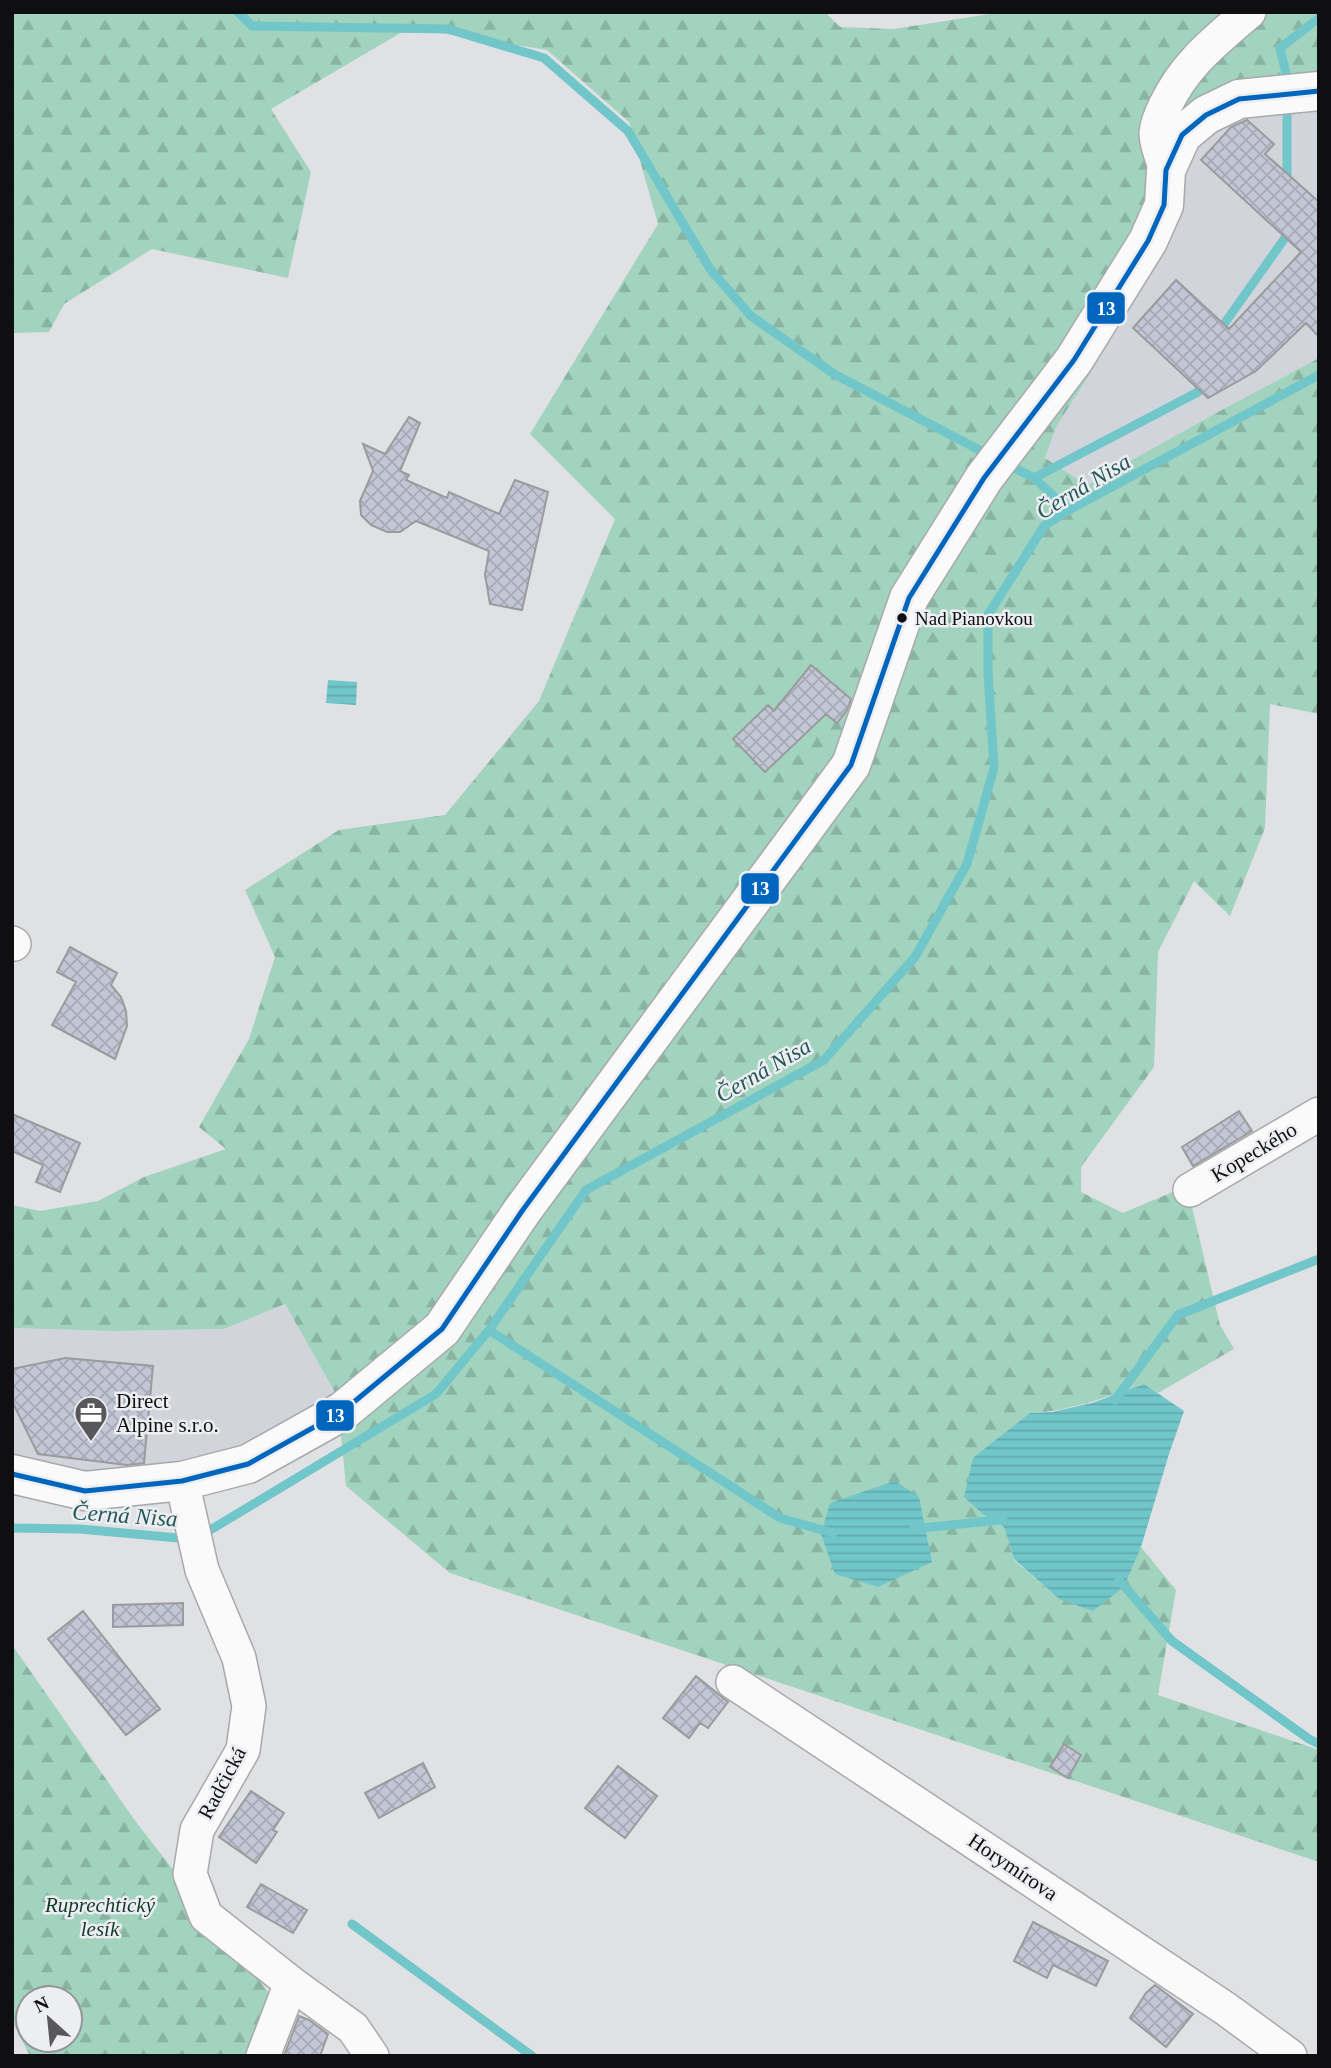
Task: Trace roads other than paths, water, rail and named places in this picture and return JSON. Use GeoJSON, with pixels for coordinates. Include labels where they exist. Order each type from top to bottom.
{"type":"FeatureCollection","features":[{"type":"Feature","properties":{"kind":"street"},"geometry":{"type":"LineString","coordinates":[[16,1467],[85,1491],[186,1498],[344,1411],[442,1329],[522,1211],[851,765],[909,598],[984,478],[1074,360],[1148,242],[1164,205],[1166,170],[1156,132],[1173,88],[1199,54],[1249,12]]}},
{"type":"Feature","properties":{"kind":"street"},"geometry":{"type":"LineString","coordinates":[[1166,170],[1182,135],[1206,114],[1240,99],[1319,91]]}},
{"type":"Feature","properties":{"kind":"street","name":"Kopeckého"},"geometry":{"type":"LineString","coordinates":[[1190,1190],[1319,1114]]}},
{"type":"Feature","properties":{"kind":"street","name":"Radčická"},"geometry":{"type":"LineString","coordinates":[[186,1498],[202,1570],[239,1658],[249,1706],[243,1750],[197,1830],[190,1874],[206,1916],[353,2028],[372,2056]]}},
{"type":"Feature","properties":{"kind":"street","name":"Horymírova"},"geometry":{"type":"LineString","coordinates":[[733,1682],[1226,2008],[1290,2056]]}},
{"type":"Feature","properties":{"kind":"street"},"geometry":{"type":"LineString","coordinates":[[263,2056],[291,1983]]}},
{"type":"Feature","properties":{"kind":"water"},"geometry":{"type":"Polygon","coordinates":[[[328,680],[357,682],[356,705],[326,703],[328,680]]]}},
{"type":"Feature","properties":{"kind":"water"},"geometry":{"type":"Polygon","coordinates":[[[1144,1384],[1184,1411],[1141,1547],[1124,1587],[1093,1611],[1059,1599],[1014,1559],[1004,1527],[984,1515],[964,1497],[973,1458],[1030,1413],[1052,1412],[1092,1403],[1144,1384]]]}},
{"type":"Feature","properties":{"kind":"water"},"geometry":{"type":"Polygon","coordinates":[[[895,1481],[919,1497],[932,1562],[878,1587],[835,1574],[821,1534],[830,1503],[895,1481]]]}},
{"type":"Feature","properties":{"kind":"waterway"},"geometry":{"type":"LineString","coordinates":[[238,12],[252,26],[448,29],[544,58],[628,131],[710,269],[751,316],[834,374],[991,456]]}},
{"type":"Feature","properties":{"kind":"waterway"},"geometry":{"type":"LineString","coordinates":[[1287,87],[1280,48],[1319,18]]}},
{"type":"Feature","properties":{"kind":"waterway"},"geometry":{"type":"LineString","coordinates":[[1287,104],[1287,185]]}},
{"type":"Feature","properties":{"kind":"waterway"},"geometry":{"type":"LineString","coordinates":[[1217,334],[1287,235],[1287,227]]}},
{"type":"Feature","properties":{"kind":"waterway","name":"Černá Nisa"},"geometry":{"type":"LineString","coordinates":[[202,1535],[436,1394],[489,1330],[586,1190],[824,1060],[915,957],[967,864],[994,768],[988,672],[988,615],[1044,526],[1319,375]]}},
{"type":"Feature","properties":{"kind":"waterway"},"geometry":{"type":"LineString","coordinates":[[1034,478],[1198,392],[1202,381]]}},
{"type":"Feature","properties":{"kind":"waterway"},"geometry":{"type":"LineString","coordinates":[[1007,464],[1034,478],[1069,510]]}},
{"type":"Feature","properties":{"kind":"waterway"},"geometry":{"type":"LineString","coordinates":[[1115,1400],[1178,1315],[1319,1259]]}},
{"type":"Feature","properties":{"kind":"waterway"},"geometry":{"type":"LineString","coordinates":[[489,1330],[780,1518],[833,1533]]}},
{"type":"Feature","properties":{"kind":"waterway"},"geometry":{"type":"LineString","coordinates":[[913,1529],[1003,1518]]}},
{"type":"Feature","properties":{"kind":"waterway","name":"Černá Nisa"},"geometry":{"type":"LineString","coordinates":[[12,1528],[80,1529],[189,1539]]}},
{"type":"Feature","properties":{"kind":"waterway"},"geometry":{"type":"LineString","coordinates":[[1119,1580],[1172,1641],[1319,1744]]}},
{"type":"Feature","properties":{"kind":"waterway"},"geometry":{"type":"LineString","coordinates":[[352,1924],[532,2056]]}},
{"type":"Feature","properties":{"kind":"place","name":"Nad Pianovkou"},"geometry":{"type":"Point","coordinates":[902,618]}},
{"type":"Feature","properties":{"kind":"place","name":"Direct Alpine s.r.o."},"geometry":{"type":"Point","coordinates":[91,1443]}},
{"type":"Feature","properties":{"kind":"park label","name":"Ruprechtický lesík"},"geometry":{"type":"Point","coordinates":[100,1917]}}]}
